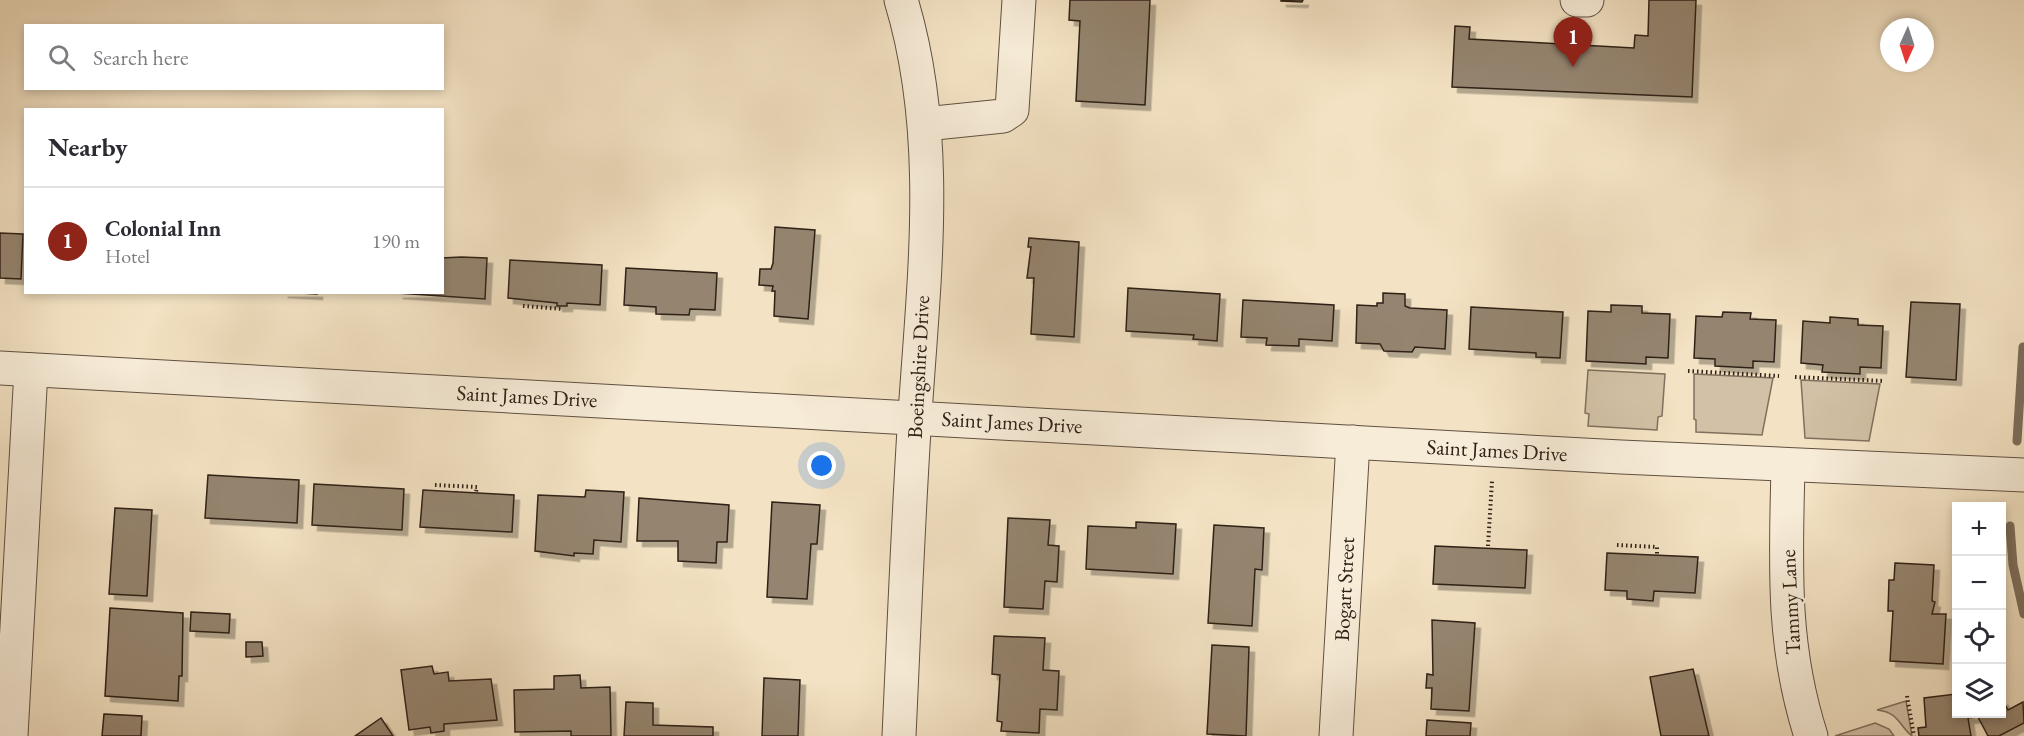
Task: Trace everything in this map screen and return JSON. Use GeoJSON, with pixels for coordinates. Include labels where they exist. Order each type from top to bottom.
{"type":"FeatureCollection","features":[{"type":"Feature","properties":{"kind":"street","name":"Boeingshire Drive"},"geometry":{"type":"LineString","coordinates":[[898,736],[926,221],[925,124],[914,41],[901,0]]}},
{"type":"Feature","properties":{"kind":"street"},"geometry":{"type":"LineString","coordinates":[[925,124],[1003,116],[1012,110],[1019,0]]}},
{"type":"Feature","properties":{"kind":"street"},"geometry":{"type":"LineString","coordinates":[[1577,0],[1587,0]]}},
{"type":"Feature","properties":{"kind":"street"},"geometry":{"type":"LineString","coordinates":[[11,736],[15,369]]}},
{"type":"Feature","properties":{"kind":"street","name":"Saint James Drive"},"geometry":{"type":"LineString","coordinates":[[15,369],[1788,466],[2024,475]]}},
{"type":"Feature","properties":{"kind":"street","name":"Bogart Street"},"geometry":{"type":"LineString","coordinates":[[1336,736],[1353,442]]}},
{"type":"Feature","properties":{"kind":"street","name":"Tammy Lane"},"geometry":{"type":"LineString","coordinates":[[1788,466],[1787,610],[1793,662],[1811,736]]}},
{"type":"Feature","properties":{"kind":"path"},"geometry":{"type":"LineString","coordinates":[[524,306],[563,309]]}},
{"type":"Feature","properties":{"kind":"path"},"geometry":{"type":"LineString","coordinates":[[1688,371],[1779,376]]}},
{"type":"Feature","properties":{"kind":"path"},"geometry":{"type":"LineString","coordinates":[[1795,377],[1884,381]]}},
{"type":"Feature","properties":{"kind":"path"},"geometry":{"type":"LineString","coordinates":[[1488,546],[1494,450]]}},
{"type":"Feature","properties":{"kind":"path"},"geometry":{"type":"LineString","coordinates":[[435,485],[477,488],[476,492]]}},
{"type":"Feature","properties":{"kind":"path"},"geometry":{"type":"LineString","coordinates":[[1617,545],[1658,547],[1658,555]]}},
{"type":"Feature","properties":{"kind":"path"},"geometry":{"type":"LineString","coordinates":[[1907,696],[1914,736]]}},
{"type":"Feature","properties":{"kind":"shaded area"},"geometry":{"type":"Polygon","coordinates":[[[1588,370],[1665,374],[1662,416],[1658,417],[1657,430],[1588,426],[1589,414],[1585,413],[1588,370]]]}},
{"type":"Feature","properties":{"kind":"shaded area"},"geometry":{"type":"Polygon","coordinates":[[[1694,374],[1773,378],[1762,435],[1696,432],[1694,374]]]}},
{"type":"Feature","properties":{"kind":"shaded area"},"geometry":{"type":"Polygon","coordinates":[[[1801,380],[1880,384],[1869,441],[1805,438],[1801,380]]]}},
{"type":"Feature","properties":{"kind":"shaded area"},"geometry":{"type":"Polygon","coordinates":[[[1906,701],[1912,736],[1894,716],[1877,710],[1906,701]]]}},
{"type":"Feature","properties":{"kind":"shaded area"},"geometry":{"type":"Polygon","coordinates":[[[1875,723],[1889,729],[1894,736],[1835,736],[1875,723]]]}},
{"type":"Feature","properties":{"kind":"building"},"geometry":{"type":"Polygon","coordinates":[[[1070,0],[1150,0],[1145,105],[1076,101],[1080,21],[1069,20],[1070,0]]]}},
{"type":"Feature","properties":{"kind":"building"},"geometry":{"type":"Polygon","coordinates":[[[1281,0],[1303,0],[1302,2],[1281,0]]]}},
{"type":"Feature","properties":{"kind":"building"},"geometry":{"type":"Polygon","coordinates":[[[1649,0],[1696,0],[1692,97],[1452,87],[1455,26],[1470,27],[1469,39],[1634,48],[1635,35],[1648,36],[1649,0]]]}},
{"type":"Feature","properties":{"kind":"building"},"geometry":{"type":"Polygon","coordinates":[[[775,227],[815,230],[808,319],[774,316],[775,291],[772,291],[773,286],[759,285],[760,269],[771,269],[773,263],[775,227]]]}},
{"type":"Feature","properties":{"kind":"building"},"geometry":{"type":"Polygon","coordinates":[[[0,233],[23,234],[21,279],[0,278],[0,233]]]}},
{"type":"Feature","properties":{"kind":"building"},"geometry":{"type":"Polygon","coordinates":[[[1029,238],[1079,242],[1074,337],[1031,334],[1034,278],[1027,278],[1031,247],[1028,247],[1029,238]]]}},
{"type":"Feature","properties":{"kind":"building"},"geometry":{"type":"Polygon","coordinates":[[[444,258],[487,258],[485,299],[412,294],[444,294],[444,258]]]}},
{"type":"Feature","properties":{"kind":"building"},"geometry":{"type":"Polygon","coordinates":[[[510,260],[602,265],[600,305],[567,303],[567,306],[557,306],[557,303],[508,298],[510,260]]]}},
{"type":"Feature","properties":{"kind":"building"},"geometry":{"type":"Polygon","coordinates":[[[626,268],[717,273],[715,310],[690,309],[689,315],[656,314],[656,307],[624,305],[626,268]]]}},
{"type":"Feature","properties":{"kind":"building"},"geometry":{"type":"Polygon","coordinates":[[[1128,288],[1220,294],[1217,341],[1193,339],[1194,335],[1126,331],[1128,288]]]}},
{"type":"Feature","properties":{"kind":"building"},"geometry":{"type":"Polygon","coordinates":[[[1383,293],[1405,294],[1405,306],[1410,308],[1447,310],[1445,349],[1415,347],[1412,352],[1384,351],[1380,344],[1356,343],[1357,305],[1377,306],[1377,303],[1383,303],[1383,293]]]}},
{"type":"Feature","properties":{"kind":"building"},"geometry":{"type":"Polygon","coordinates":[[[1243,300],[1334,305],[1332,341],[1299,339],[1299,346],[1266,345],[1267,338],[1241,337],[1243,300]]]}},
{"type":"Feature","properties":{"kind":"building"},"geometry":{"type":"Polygon","coordinates":[[[1911,302],[1960,304],[1956,380],[1906,377],[1911,302]]]}},
{"type":"Feature","properties":{"kind":"building"},"geometry":{"type":"Polygon","coordinates":[[[1611,305],[1642,306],[1642,313],[1670,314],[1668,358],[1646,357],[1646,364],[1586,361],[1588,311],[1611,312],[1611,305]]]}},
{"type":"Feature","properties":{"kind":"building"},"geometry":{"type":"Polygon","coordinates":[[[1471,307],[1563,312],[1560,358],[1536,357],[1536,353],[1469,349],[1471,307]]]}},
{"type":"Feature","properties":{"kind":"building"},"geometry":{"type":"Polygon","coordinates":[[[1723,312],[1751,313],[1750,319],[1776,320],[1774,362],[1753,361],[1753,368],[1715,366],[1715,359],[1694,358],[1696,316],[1722,317],[1723,312]]]}},
{"type":"Feature","properties":{"kind":"building"},"geometry":{"type":"Polygon","coordinates":[[[1830,317],[1858,319],[1858,325],[1883,326],[1881,368],[1860,367],[1860,374],[1822,372],[1823,365],[1801,363],[1803,321],[1830,323],[1830,317]]]}},
{"type":"Feature","properties":{"kind":"building"},"geometry":{"type":"Polygon","coordinates":[[[208,475],[299,480],[297,523],[205,518],[208,475]]]}},
{"type":"Feature","properties":{"kind":"building"},"geometry":{"type":"Polygon","coordinates":[[[314,484],[404,489],[402,530],[312,525],[314,484]]]}},
{"type":"Feature","properties":{"kind":"building"},"geometry":{"type":"Polygon","coordinates":[[[423,490],[514,495],[512,532],[420,527],[423,490]]]}},
{"type":"Feature","properties":{"kind":"building"},"geometry":{"type":"Polygon","coordinates":[[[586,490],[624,492],[621,542],[594,540],[593,554],[574,553],[574,556],[535,551],[538,495],[585,497],[586,490]]]}},
{"type":"Feature","properties":{"kind":"building"},"geometry":{"type":"Polygon","coordinates":[[[639,498],[729,505],[727,542],[717,542],[716,563],[678,561],[678,541],[637,541],[639,498]]]}},
{"type":"Feature","properties":{"kind":"building"},"geometry":{"type":"Polygon","coordinates":[[[772,502],[820,505],[817,544],[811,544],[807,599],[767,597],[772,502]]]}},
{"type":"Feature","properties":{"kind":"building"},"geometry":{"type":"Polygon","coordinates":[[[115,508],[152,510],[147,596],[109,594],[115,508]]]}},
{"type":"Feature","properties":{"kind":"building"},"geometry":{"type":"Polygon","coordinates":[[[1008,518],[1050,520],[1048,545],[1059,546],[1057,582],[1045,581],[1043,609],[1004,607],[1008,518]]]}},
{"type":"Feature","properties":{"kind":"building"},"geometry":{"type":"Polygon","coordinates":[[[1136,522],[1176,524],[1173,574],[1086,569],[1088,526],[1136,528],[1136,522]]]}},
{"type":"Feature","properties":{"kind":"building"},"geometry":{"type":"Polygon","coordinates":[[[1214,525],[1264,528],[1262,570],[1255,569],[1252,626],[1208,623],[1214,525]]]}},
{"type":"Feature","properties":{"kind":"building"},"geometry":{"type":"Polygon","coordinates":[[[1435,546],[1527,550],[1525,588],[1433,584],[1435,546]]]}},
{"type":"Feature","properties":{"kind":"building"},"geometry":{"type":"Polygon","coordinates":[[[1607,553],[1698,557],[1695,593],[1654,591],[1653,601],[1627,599],[1627,591],[1605,590],[1607,553]]]}},
{"type":"Feature","properties":{"kind":"building"},"geometry":{"type":"Polygon","coordinates":[[[1895,563],[1934,565],[1932,601],[1935,602],[1932,614],[1946,614],[1943,664],[1890,661],[1893,611],[1888,611],[1889,580],[1894,580],[1895,563]]]}},
{"type":"Feature","properties":{"kind":"building"},"geometry":{"type":"Polygon","coordinates":[[[110,608],[183,613],[182,676],[179,676],[178,701],[105,696],[110,608]]]}},
{"type":"Feature","properties":{"kind":"building"},"geometry":{"type":"Polygon","coordinates":[[[191,612],[230,614],[229,633],[190,631],[191,612]]]}},
{"type":"Feature","properties":{"kind":"building"},"geometry":{"type":"Polygon","coordinates":[[[1432,620],[1475,623],[1469,711],[1431,709],[1432,688],[1426,688],[1427,674],[1433,675],[1432,620]]]}},
{"type":"Feature","properties":{"kind":"building"},"geometry":{"type":"Polygon","coordinates":[[[994,636],[1045,638],[1043,670],[1059,671],[1057,710],[1040,709],[1039,733],[1001,731],[1002,722],[997,721],[1000,675],[992,674],[994,636]]]}},
{"type":"Feature","properties":{"kind":"building"},"geometry":{"type":"Polygon","coordinates":[[[246,642],[262,642],[263,656],[246,657],[246,642]]]}},
{"type":"Feature","properties":{"kind":"building"},"geometry":{"type":"Polygon","coordinates":[[[1212,645],[1249,647],[1246,736],[1207,734],[1212,645]]]}},
{"type":"Feature","properties":{"kind":"building"},"geometry":{"type":"Polygon","coordinates":[[[432,666],[434,674],[448,672],[449,681],[491,679],[497,720],[444,724],[444,731],[431,733],[430,727],[409,730],[401,670],[432,666]]]}},
{"type":"Feature","properties":{"kind":"building"},"geometry":{"type":"Polygon","coordinates":[[[1693,669],[1709,736],[1661,736],[1650,677],[1693,669]]]}},
{"type":"Feature","properties":{"kind":"building"},"geometry":{"type":"Polygon","coordinates":[[[580,675],[581,688],[610,687],[611,736],[571,736],[571,731],[515,732],[514,690],[554,689],[554,676],[580,675]]]}},
{"type":"Feature","properties":{"kind":"building"},"geometry":{"type":"Polygon","coordinates":[[[764,678],[800,680],[798,736],[762,736],[764,678]]]}},
{"type":"Feature","properties":{"kind":"building"},"geometry":{"type":"Polygon","coordinates":[[[1952,694],[1952,718],[1968,718],[1971,736],[1919,736],[1918,728],[1926,727],[1924,698],[1952,694]]]}},
{"type":"Feature","properties":{"kind":"building"},"geometry":{"type":"Polygon","coordinates":[[[626,702],[653,703],[653,725],[713,727],[713,736],[624,736],[626,702]]]}},
{"type":"Feature","properties":{"kind":"building"},"geometry":{"type":"Polygon","coordinates":[[[2023,702],[2024,723],[1999,736],[1988,736],[1979,718],[2006,718],[2006,706],[2008,710],[2023,702]]]}},
{"type":"Feature","properties":{"kind":"building"},"geometry":{"type":"Polygon","coordinates":[[[104,714],[142,716],[141,736],[102,736],[104,714]]]}},
{"type":"Feature","properties":{"kind":"building"},"geometry":{"type":"Polygon","coordinates":[[[381,718],[393,736],[355,736],[381,718]]]}},
{"type":"Feature","properties":{"kind":"building"},"geometry":{"type":"Polygon","coordinates":[[[1427,720],[1471,723],[1470,736],[1426,736],[1427,720]]]}},
{"type":"Feature","properties":{"kind":"waterway"},"geometry":{"type":"LineString","coordinates":[[2017,441],[2023,347]]}},
{"type":"Feature","properties":{"kind":"waterway"},"geometry":{"type":"LineString","coordinates":[[2010,526],[2013,565],[2024,614]]}},
{"type":"Feature","properties":{"kind":"place","name":"Colonial Inn"},"geometry":{"type":"Point","coordinates":[1573,67]}}]}
